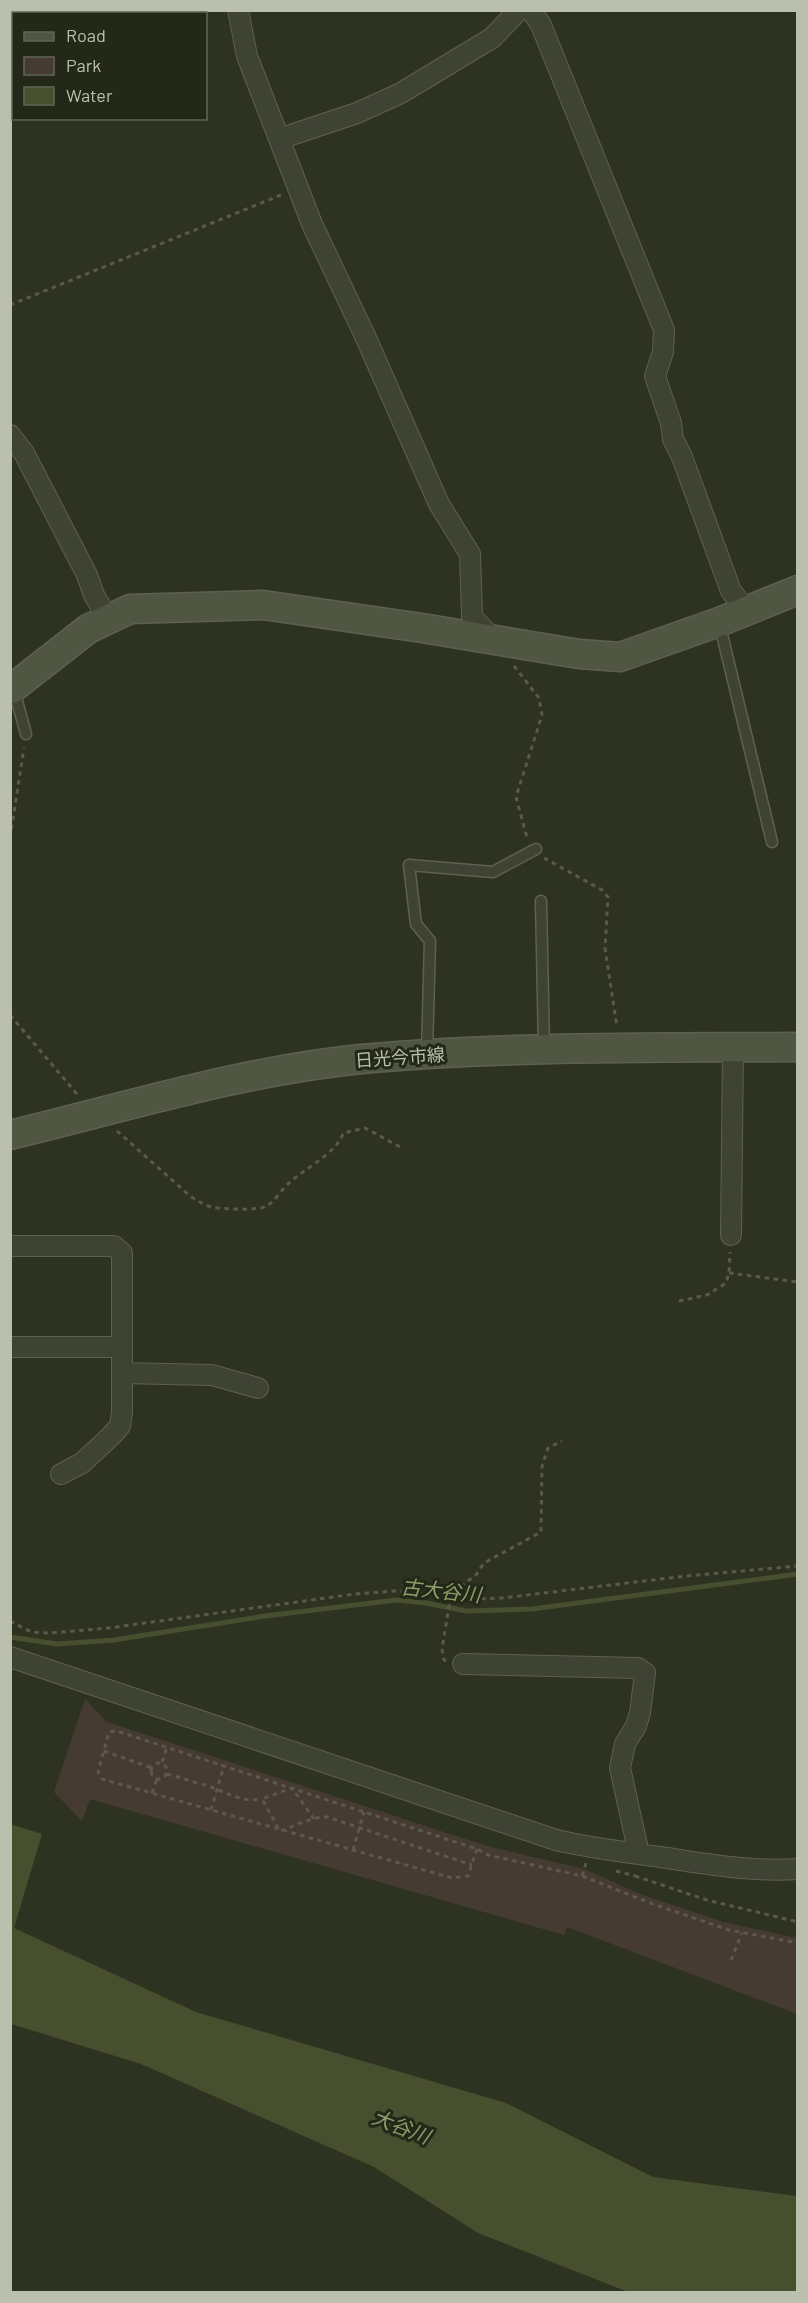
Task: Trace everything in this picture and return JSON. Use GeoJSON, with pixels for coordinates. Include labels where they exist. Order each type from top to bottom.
{"type":"FeatureCollection","features":[{"type":"Feature","properties":{"kind":"street"},"geometry":{"type":"LineString","coordinates":[[238,10],[247,56],[312,224],[439,504],[470,554],[472,617],[494,640]]}},
{"type":"Feature","properties":{"kind":"street"},"geometry":{"type":"LineString","coordinates":[[279,139],[357,113],[401,93],[492,38],[519,10]]}},
{"type":"Feature","properties":{"kind":"street"},"geometry":{"type":"LineString","coordinates":[[531,10],[541,24],[664,330],[663,352],[655,376],[671,423],[673,439],[682,457],[730,591],[747,611]]}},
{"type":"Feature","properties":{"kind":"street"},"geometry":{"type":"LineString","coordinates":[[10,435],[24,453],[108,619]]}},
{"type":"Feature","properties":{"kind":"street"},"geometry":{"type":"LineString","coordinates":[[12,690],[88,629],[130,609],[263,605],[579,654],[620,657],[719,622],[798,590]]}},
{"type":"Feature","properties":{"kind":"street","name":"日光今市線"},"geometry":{"type":"LineString","coordinates":[[10,1135],[237,1079],[360,1059],[544,1050],[798,1047]]}},
{"type":"Feature","properties":{"kind":"street"},"geometry":{"type":"LineString","coordinates":[[731,1235],[733,1048]]}},
{"type":"Feature","properties":{"kind":"street"},"geometry":{"type":"LineString","coordinates":[[10,1246],[114,1246],[122,1252],[123,1373],[120,1425],[82,1463],[61,1474]]}},
{"type":"Feature","properties":{"kind":"street"},"geometry":{"type":"LineString","coordinates":[[10,1347],[123,1347]]}},
{"type":"Feature","properties":{"kind":"street"},"geometry":{"type":"LineString","coordinates":[[123,1373],[212,1375],[258,1388]]}},
{"type":"Feature","properties":{"kind":"street"},"geometry":{"type":"LineString","coordinates":[[10,1657],[556,1840],[590,1848],[739,1869],[764,1871],[798,1869]]}},
{"type":"Feature","properties":{"kind":"street"},"geometry":{"type":"LineString","coordinates":[[463,1664],[638,1668],[645,1673],[640,1713],[625,1744],[620,1768],[639,1854]]}},
{"type":"Feature","properties":{"kind":"lane"},"geometry":{"type":"LineString","coordinates":[[719,622],[772,842]]}},
{"type":"Feature","properties":{"kind":"lane"},"geometry":{"type":"LineString","coordinates":[[12,690],[26,734]]}},
{"type":"Feature","properties":{"kind":"lane"},"geometry":{"type":"LineString","coordinates":[[427,1055],[430,941],[416,924],[409,866],[493,872],[536,849]]}},
{"type":"Feature","properties":{"kind":"lane"},"geometry":{"type":"LineString","coordinates":[[541,901],[544,1050]]}},
{"type":"Feature","properties":{"kind":"path"},"geometry":{"type":"LineString","coordinates":[[10,306],[298,188]]}},
{"type":"Feature","properties":{"kind":"path"},"geometry":{"type":"LineString","coordinates":[[494,640],[539,698],[542,716],[516,797],[526,834],[541,856],[602,890],[608,897],[605,948],[620,1049]]}},
{"type":"Feature","properties":{"kind":"path"},"geometry":{"type":"LineString","coordinates":[[10,837],[26,734]]}},
{"type":"Feature","properties":{"kind":"path"},"geometry":{"type":"LineString","coordinates":[[10,1016],[57,1071]]}},
{"type":"Feature","properties":{"kind":"path"},"geometry":{"type":"LineString","coordinates":[[143,1156],[200,1203],[214,1208],[258,1209],[267,1206],[288,1184],[329,1152],[344,1133],[365,1128],[402,1148]]}},
{"type":"Feature","properties":{"kind":"path"},"geometry":{"type":"LineString","coordinates":[[679,1301],[707,1295],[726,1283],[729,1273],[731,1235]]}},
{"type":"Feature","properties":{"kind":"path"},"geometry":{"type":"LineString","coordinates":[[729,1273],[798,1282]]}},
{"type":"Feature","properties":{"kind":"path"},"geometry":{"type":"LineString","coordinates":[[463,1664],[444,1660],[442,1649],[454,1591],[476,1575],[484,1563],[541,1532],[542,1466],[548,1448],[562,1441]]}},
{"type":"Feature","properties":{"kind":"path"},"geometry":{"type":"LineString","coordinates":[[10,1621],[31,1632],[50,1633],[109,1628],[355,1594],[395,1591],[451,1598],[502,1598],[686,1576],[798,1566]]}},
{"type":"Feature","properties":{"kind":"path"},"geometry":{"type":"LineString","coordinates":[[477,1849],[468,1876],[452,1878],[102,1779],[98,1772],[109,1732],[117,1731],[477,1849],[488,1855],[582,1876],[653,1904],[742,1933],[798,1943]]}},
{"type":"Feature","properties":{"kind":"path"},"geometry":{"type":"LineString","coordinates":[[162,1763],[167,1747]]}},
{"type":"Feature","properties":{"kind":"path"},"geometry":{"type":"LineString","coordinates":[[104,1751],[152,1768]]}},
{"type":"Feature","properties":{"kind":"path"},"geometry":{"type":"LineString","coordinates":[[157,1779],[152,1774],[152,1768],[155,1764],[162,1763]]}},
{"type":"Feature","properties":{"kind":"path"},"geometry":{"type":"LineString","coordinates":[[162,1763],[166,1767],[167,1774]]}},
{"type":"Feature","properties":{"kind":"path"},"geometry":{"type":"LineString","coordinates":[[211,1810],[224,1766]]}},
{"type":"Feature","properties":{"kind":"path"},"geometry":{"type":"LineString","coordinates":[[157,1779],[164,1778],[167,1774]]}},
{"type":"Feature","properties":{"kind":"path"},"geometry":{"type":"LineString","coordinates":[[167,1774],[244,1799],[262,1799],[292,1788]]}},
{"type":"Feature","properties":{"kind":"path"},"geometry":{"type":"LineString","coordinates":[[152,1793],[157,1779]]}},
{"type":"Feature","properties":{"kind":"path"},"geometry":{"type":"LineString","coordinates":[[292,1788],[314,1819]]}},
{"type":"Feature","properties":{"kind":"path"},"geometry":{"type":"LineString","coordinates":[[262,1799],[280,1831]]}},
{"type":"Feature","properties":{"kind":"path"},"geometry":{"type":"LineString","coordinates":[[353,1851],[364,1812]]}},
{"type":"Feature","properties":{"kind":"path"},"geometry":{"type":"LineString","coordinates":[[280,1831],[327,1817],[472,1865]]}},
{"type":"Feature","properties":{"kind":"path"},"geometry":{"type":"LineString","coordinates":[[639,1854],[635,1876],[707,1900],[798,1922]]}},
{"type":"Feature","properties":{"kind":"path"},"geometry":{"type":"LineString","coordinates":[[582,1876],[586,1863]]}},
{"type":"Feature","properties":{"kind":"path"},"geometry":{"type":"LineString","coordinates":[[731,1960],[742,1933]]}},
{"type":"Feature","properties":{"kind":"green space"},"geometry":{"type":"Polygon","coordinates":[[[85,1699],[107,1722],[487,1846],[584,1869],[640,1894],[723,1922],[797,1938],[797,2014],[567,1927],[564,1935],[90,1799],[82,1821],[54,1792],[85,1699]]]}},
{"type":"Feature","properties":{"kind":"water","name":"大谷川"},"geometry":{"type":"Polygon","coordinates":[[[10,1824],[42,1834],[14,1928],[196,2012],[506,2103],[653,2177],[797,2196],[797,2292],[628,2292],[478,2233],[374,2167],[141,2064],[11,2024],[10,1824]]]}},
{"type":"Feature","properties":{"kind":"waterway","name":"古大谷川"},"geometry":{"type":"LineString","coordinates":[[10,1637],[57,1644],[114,1640],[265,1616],[396,1600],[466,1611],[532,1609],[798,1574]]}}]}
